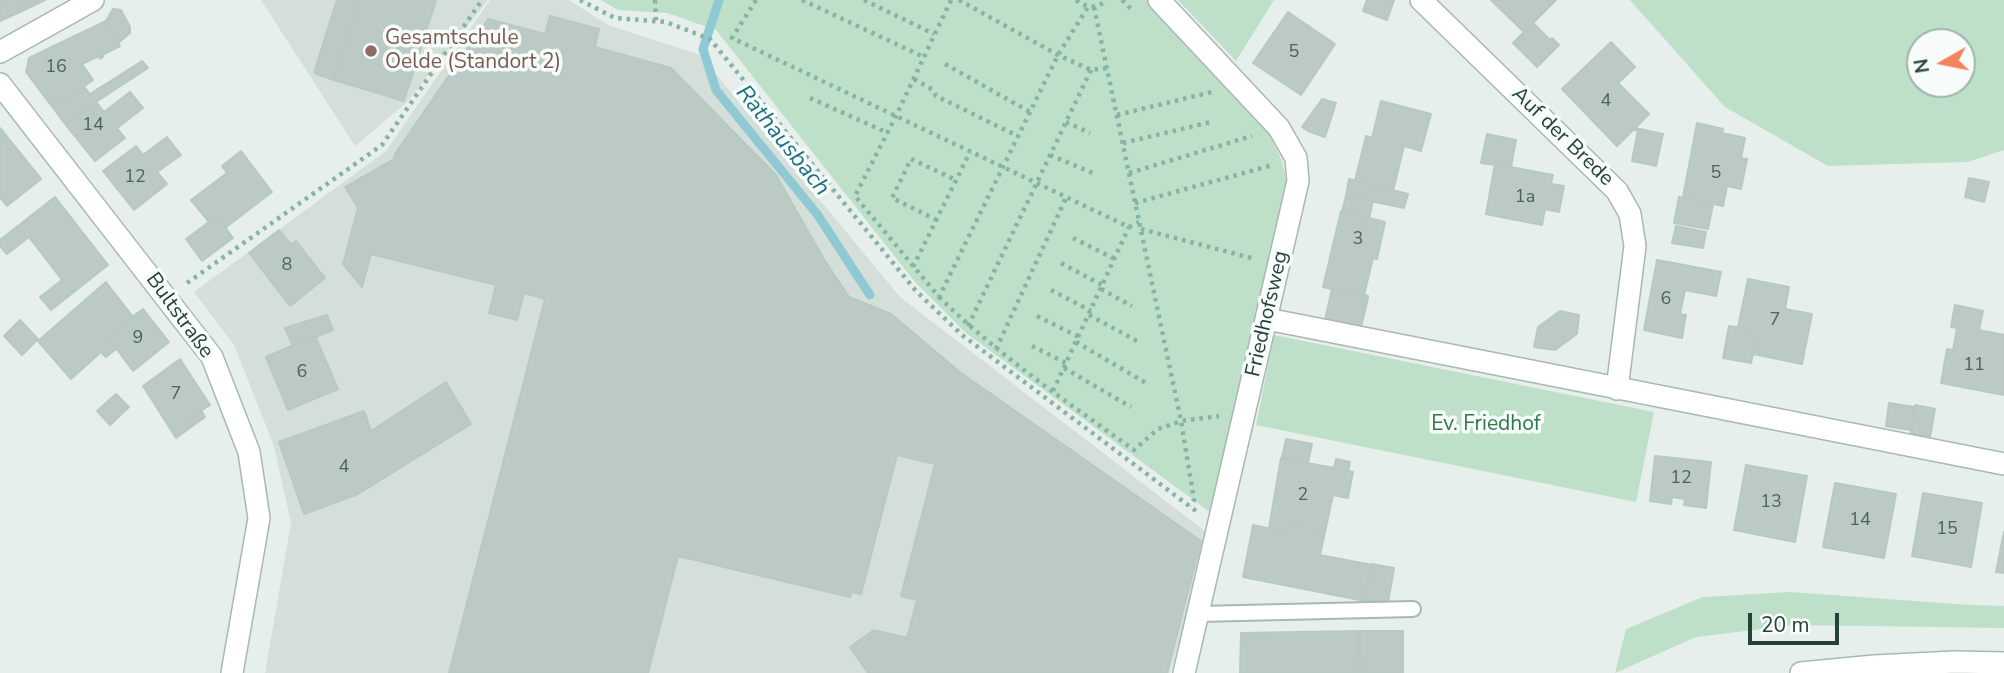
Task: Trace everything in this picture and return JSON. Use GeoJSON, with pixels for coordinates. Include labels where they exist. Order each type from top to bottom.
{"type":"FeatureCollection","features":[{"type":"Feature","properties":{"kind":"street"},"geometry":{"type":"LineString","coordinates":[[0,52],[93,0]]}},
{"type":"Feature","properties":{"kind":"street","name":"Friedhofsweg"},"geometry":{"type":"LineString","coordinates":[[1159,0],[1279,128],[1296,158],[1298,181],[1184,673]]}},
{"type":"Feature","properties":{"kind":"street","name":"Auf der Brede"},"geometry":{"type":"LineString","coordinates":[[1421,0],[1617,191],[1630,214],[1635,246],[1617,389]]}},
{"type":"Feature","properties":{"kind":"street","name":"Bultstraße"},"geometry":{"type":"LineString","coordinates":[[0,84],[212,357],[249,452],[258,518],[232,673]]}},
{"type":"Feature","properties":{"kind":"street"},"geometry":{"type":"LineString","coordinates":[[1267,319],[2004,464]]}},
{"type":"Feature","properties":{"kind":"street"},"geometry":{"type":"LineString","coordinates":[[1801,673],[1888,665],[2004,663]]}},
{"type":"Feature","properties":{"kind":"lane"},"geometry":{"type":"LineString","coordinates":[[1198,614],[1413,609]]}},
{"type":"Feature","properties":{"kind":"path"},"geometry":{"type":"LineString","coordinates":[[166,297],[382,145],[482,0]]}},
{"type":"Feature","properties":{"kind":"path"},"geometry":{"type":"LineString","coordinates":[[580,0],[615,18],[656,20],[710,39],[916,291],[961,335],[1219,528]]}},
{"type":"Feature","properties":{"kind":"path"},"geometry":{"type":"LineString","coordinates":[[655,0],[656,20]]}},
{"type":"Feature","properties":{"kind":"path"},"geometry":{"type":"LineString","coordinates":[[756,0],[733,38],[1129,227]]}},
{"type":"Feature","properties":{"kind":"path"},"geometry":{"type":"LineString","coordinates":[[803,0],[924,57]]}},
{"type":"Feature","properties":{"kind":"path"},"geometry":{"type":"LineString","coordinates":[[864,0],[934,34]]}},
{"type":"Feature","properties":{"kind":"path"},"geometry":{"type":"LineString","coordinates":[[941,0],[950,2],[855,196],[913,267],[968,326],[1134,450],[1158,429],[1201,417],[1229,415]]}},
{"type":"Feature","properties":{"kind":"path"},"geometry":{"type":"LineString","coordinates":[[959,0],[1058,55],[1091,70],[1108,68]]}},
{"type":"Feature","properties":{"kind":"path"},"geometry":{"type":"LineString","coordinates":[[1076,0],[1088,7],[1107,0]]}},
{"type":"Feature","properties":{"kind":"path"},"geometry":{"type":"LineString","coordinates":[[1122,0],[1141,18]]}},
{"type":"Feature","properties":{"kind":"path"},"geometry":{"type":"LineString","coordinates":[[939,296],[1058,55],[1088,7]]}},
{"type":"Feature","properties":{"kind":"path"},"geometry":{"type":"LineString","coordinates":[[1094,7],[1181,421],[1194,500],[1190,506]]}},
{"type":"Feature","properties":{"kind":"path"},"geometry":{"type":"LineString","coordinates":[[945,64],[1030,112]]}},
{"type":"Feature","properties":{"kind":"path"},"geometry":{"type":"LineString","coordinates":[[968,326],[1091,70]]}},
{"type":"Feature","properties":{"kind":"path"},"geometry":{"type":"LineString","coordinates":[[914,79],[933,90],[936,96],[1018,136]]}},
{"type":"Feature","properties":{"kind":"path"},"geometry":{"type":"LineString","coordinates":[[1117,115],[1215,92],[1206,82]]}},
{"type":"Feature","properties":{"kind":"path"},"geometry":{"type":"LineString","coordinates":[[810,98],[888,133]]}},
{"type":"Feature","properties":{"kind":"path"},"geometry":{"type":"LineString","coordinates":[[1066,121],[1090,133]]}},
{"type":"Feature","properties":{"kind":"path"},"geometry":{"type":"LineString","coordinates":[[1123,143],[1211,122]]}},
{"type":"Feature","properties":{"kind":"path"},"geometry":{"type":"LineString","coordinates":[[1129,173],[1258,135],[1250,126]]}},
{"type":"Feature","properties":{"kind":"path"},"geometry":{"type":"LineString","coordinates":[[913,267],[970,152]]}},
{"type":"Feature","properties":{"kind":"path"},"geometry":{"type":"LineString","coordinates":[[1050,155],[1095,174]]}},
{"type":"Feature","properties":{"kind":"path"},"geometry":{"type":"LineString","coordinates":[[937,220],[892,198],[911,159],[956,180]]}},
{"type":"Feature","properties":{"kind":"path"},"geometry":{"type":"LineString","coordinates":[[1135,202],[1273,164],[1275,174]]}},
{"type":"Feature","properties":{"kind":"path"},"geometry":{"type":"LineString","coordinates":[[996,349],[1066,198]]}},
{"type":"Feature","properties":{"kind":"path"},"geometry":{"type":"LineString","coordinates":[[1053,391],[1129,227],[1139,222]]}},
{"type":"Feature","properties":{"kind":"path"},"geometry":{"type":"LineString","coordinates":[[1141,229],[1260,261]]}},
{"type":"Feature","properties":{"kind":"path"},"geometry":{"type":"LineString","coordinates":[[1073,238],[1115,259]]}},
{"type":"Feature","properties":{"kind":"path"},"geometry":{"type":"LineString","coordinates":[[1061,263],[1132,306]]}},
{"type":"Feature","properties":{"kind":"path"},"geometry":{"type":"LineString","coordinates":[[1051,290],[1137,341]]}},
{"type":"Feature","properties":{"kind":"path"},"geometry":{"type":"LineString","coordinates":[[1037,316],[1146,383]]}},
{"type":"Feature","properties":{"kind":"path"},"geometry":{"type":"LineString","coordinates":[[1032,346],[1130,407]]}},
{"type":"Feature","properties":{"kind":"shaded area","name":"Gesamtschule Oelde (Standort 2)"},"geometry":{"type":"Polygon","coordinates":[[[261,0],[488,0],[407,102],[355,146],[261,0]]]}},
{"type":"Feature","properties":{"kind":"shaded area"},"geometry":{"type":"Polygon","coordinates":[[[490,0],[569,0],[608,25],[700,55],[900,297],[1210,535],[1170,673],[265,673],[291,523],[274,446],[234,345],[194,292],[386,151],[490,0]]]}},
{"type":"Feature","properties":{"kind":"green space"},"geometry":{"type":"Polygon","coordinates":[[[601,0],[1147,0],[1270,135],[1282,161],[1287,183],[1214,515],[966,333],[915,282],[716,30],[667,13],[618,10],[601,0]]]}},
{"type":"Feature","properties":{"kind":"green space"},"geometry":{"type":"Polygon","coordinates":[[[1178,0],[1274,0],[1236,61],[1178,0]]]}},
{"type":"Feature","properties":{"kind":"green space"},"geometry":{"type":"Polygon","coordinates":[[[1630,0],[2004,0],[2004,150],[1967,162],[1828,166],[1725,107],[1630,0]]]}},
{"type":"Feature","properties":{"kind":"green space","name":"Ev. Friedhof"},"geometry":{"type":"Polygon","coordinates":[[[1274,335],[1654,412],[1636,502],[1256,425],[1274,335]]]}},
{"type":"Feature","properties":{"kind":"green space"},"geometry":{"type":"Polygon","coordinates":[[[1790,592],[2004,606],[2004,628],[1795,625],[1696,637],[1615,673],[1626,629],[1703,597],[1790,592]]]}},
{"type":"Feature","properties":{"kind":"building"},"geometry":{"type":"Polygon","coordinates":[[[0,0],[16,0],[22,11],[0,21],[0,0]]]}},
{"type":"Feature","properties":{"kind":"building"},"geometry":{"type":"Polygon","coordinates":[[[16,0],[45,0],[22,11],[16,0]]]}},
{"type":"Feature","properties":{"kind":"building"},"geometry":{"type":"Polygon","coordinates":[[[337,0],[360,0],[334,80],[314,73],[337,0]]]}},
{"type":"Feature","properties":{"kind":"building"},"geometry":{"type":"Polygon","coordinates":[[[360,0],[436,0],[404,101],[334,80],[360,0]]]}},
{"type":"Feature","properties":{"kind":"building"},"geometry":{"type":"Polygon","coordinates":[[[1367,0],[1394,0],[1387,20],[1363,11],[1367,0]]]}},
{"type":"Feature","properties":{"kind":"building"},"geometry":{"type":"Polygon","coordinates":[[[1491,0],[1556,0],[1524,32],[1491,0]]]}},
{"type":"Feature","properties":{"kind":"building"},"geometry":{"type":"Polygon","coordinates":[[[113,9],[121,10],[130,27],[130,33],[118,43],[106,21],[113,9]]]}},
{"type":"Feature","properties":{"kind":"building"},"geometry":{"type":"Polygon","coordinates":[[[1288,12],[1335,44],[1301,95],[1253,63],[1288,12]]]}},
{"type":"Feature","properties":{"kind":"building"},"geometry":{"type":"Polygon","coordinates":[[[550,16],[599,29],[595,47],[671,68],[776,175],[825,261],[849,297],[891,314],[961,373],[1201,541],[1167,673],[868,673],[850,647],[874,630],[907,638],[917,600],[901,596],[935,464],[897,455],[861,594],[852,592],[850,597],[678,556],[648,673],[449,673],[545,299],[524,293],[517,320],[489,313],[496,285],[371,254],[362,287],[343,264],[358,208],[345,187],[394,159],[488,19],[545,34],[550,16]]]}},
{"type":"Feature","properties":{"kind":"building"},"geometry":{"type":"Polygon","coordinates":[[[106,21],[120,46],[102,55],[100,59],[99,56],[82,64],[93,80],[53,108],[26,72],[29,58],[106,21]]]}},
{"type":"Feature","properties":{"kind":"building"},"geometry":{"type":"Polygon","coordinates":[[[1533,23],[1559,45],[1537,67],[1513,43],[1533,23]]]}},
{"type":"Feature","properties":{"kind":"building"},"geometry":{"type":"Polygon","coordinates":[[[1611,42],[1635,67],[1618,83],[1649,114],[1617,146],[1562,89],[1611,42]]]}},
{"type":"Feature","properties":{"kind":"building"},"geometry":{"type":"Polygon","coordinates":[[[142,61],[148,68],[66,125],[53,108],[84,87],[90,94],[142,61]]]}},
{"type":"Feature","properties":{"kind":"building"},"geometry":{"type":"Polygon","coordinates":[[[130,92],[143,108],[117,128],[125,138],[95,161],[66,125],[96,102],[104,112],[130,92]]]}},
{"type":"Feature","properties":{"kind":"building"},"geometry":{"type":"Polygon","coordinates":[[[1322,99],[1336,103],[1325,137],[1302,127],[1322,99]]]}},
{"type":"Feature","properties":{"kind":"building"},"geometry":{"type":"Polygon","coordinates":[[[1381,101],[1431,114],[1421,151],[1404,146],[1393,191],[1355,181],[1366,136],[1372,138],[1381,101]]]}},
{"type":"Feature","properties":{"kind":"building"},"geometry":{"type":"Polygon","coordinates":[[[1697,123],[1745,138],[1741,158],[1747,159],[1741,189],[1727,186],[1723,206],[1683,197],[1697,123]]]}},
{"type":"Feature","properties":{"kind":"building"},"geometry":{"type":"Polygon","coordinates":[[[0,128],[41,179],[7,206],[0,197],[0,128]]]}},
{"type":"Feature","properties":{"kind":"building"},"geometry":{"type":"Polygon","coordinates":[[[1635,128],[1663,134],[1656,166],[1632,161],[1638,130],[1634,130],[1635,128]]]}},
{"type":"Feature","properties":{"kind":"building"},"geometry":{"type":"Polygon","coordinates":[[[1487,134],[1516,140],[1511,167],[1481,163],[1487,134]]]}},
{"type":"Feature","properties":{"kind":"building"},"geometry":{"type":"Polygon","coordinates":[[[167,137],[181,155],[157,172],[167,184],[134,210],[103,171],[136,146],[143,155],[167,137]]]}},
{"type":"Feature","properties":{"kind":"building"},"geometry":{"type":"Polygon","coordinates":[[[241,151],[272,192],[225,228],[217,216],[209,222],[191,200],[227,173],[222,166],[241,151]]]}},
{"type":"Feature","properties":{"kind":"building"},"geometry":{"type":"Polygon","coordinates":[[[1495,164],[1553,175],[1551,184],[1564,186],[1559,212],[1545,209],[1542,225],[1486,214],[1495,164]]]}},
{"type":"Feature","properties":{"kind":"building"},"geometry":{"type":"Polygon","coordinates":[[[1969,178],[1989,182],[1984,202],[1965,197],[1969,178]]]}},
{"type":"Feature","properties":{"kind":"building"},"geometry":{"type":"Polygon","coordinates":[[[1349,179],[1408,194],[1404,208],[1346,196],[1349,179]]]}},
{"type":"Feature","properties":{"kind":"building"},"geometry":{"type":"Polygon","coordinates":[[[1346,196],[1373,201],[1369,218],[1342,212],[1346,196]]]}},
{"type":"Feature","properties":{"kind":"building"},"geometry":{"type":"Polygon","coordinates":[[[55,197],[108,265],[51,310],[40,297],[62,280],[29,237],[7,254],[0,246],[0,240],[55,197]]]}},
{"type":"Feature","properties":{"kind":"building"},"geometry":{"type":"Polygon","coordinates":[[[1679,197],[1713,204],[1708,229],[1674,223],[1679,197]]]}},
{"type":"Feature","properties":{"kind":"building"},"geometry":{"type":"Polygon","coordinates":[[[1341,211],[1385,222],[1377,259],[1373,258],[1364,295],[1368,298],[1323,287],[1341,211]]]}},
{"type":"Feature","properties":{"kind":"building"},"geometry":{"type":"Polygon","coordinates":[[[217,216],[233,238],[202,261],[186,239],[217,216]]]}},
{"type":"Feature","properties":{"kind":"building"},"geometry":{"type":"Polygon","coordinates":[[[1676,226],[1706,232],[1703,248],[1672,243],[1676,226]]]}},
{"type":"Feature","properties":{"kind":"building"},"geometry":{"type":"Polygon","coordinates":[[[279,230],[291,245],[296,241],[325,278],[290,306],[249,253],[279,230]]]}},
{"type":"Feature","properties":{"kind":"building"},"geometry":{"type":"Polygon","coordinates":[[[1657,260],[1721,272],[1716,296],[1685,290],[1680,314],[1686,315],[1682,338],[1644,330],[1657,260]]]}},
{"type":"Feature","properties":{"kind":"building"},"geometry":{"type":"Polygon","coordinates":[[[1748,279],[1789,287],[1785,309],[1812,314],[1802,364],[1753,354],[1756,338],[1748,336],[1749,329],[1738,327],[1748,279]]]}},
{"type":"Feature","properties":{"kind":"building"},"geometry":{"type":"Polygon","coordinates":[[[106,282],[133,317],[107,336],[116,349],[106,357],[101,352],[71,379],[38,341],[106,282]]]}},
{"type":"Feature","properties":{"kind":"building"},"geometry":{"type":"Polygon","coordinates":[[[1332,289],[1368,298],[1360,331],[1324,324],[1332,289]]]}},
{"type":"Feature","properties":{"kind":"building"},"geometry":{"type":"Polygon","coordinates":[[[1955,305],[1983,311],[1979,330],[2004,335],[2004,395],[1941,383],[1947,349],[1953,350],[1957,328],[1951,327],[1955,305]]]}},
{"type":"Feature","properties":{"kind":"building"},"geometry":{"type":"Polygon","coordinates":[[[143,309],[169,342],[133,371],[107,336],[143,309]]]}},
{"type":"Feature","properties":{"kind":"building"},"geometry":{"type":"Polygon","coordinates":[[[1560,311],[1579,315],[1577,334],[1555,350],[1534,347],[1538,327],[1560,311]]]}},
{"type":"Feature","properties":{"kind":"building"},"geometry":{"type":"Polygon","coordinates":[[[327,315],[333,330],[293,346],[285,328],[327,315]]]}},
{"type":"Feature","properties":{"kind":"building"},"geometry":{"type":"Polygon","coordinates":[[[20,320],[38,339],[22,355],[4,336],[20,320]]]}},
{"type":"Feature","properties":{"kind":"building"},"geometry":{"type":"Polygon","coordinates":[[[1729,326],[1749,329],[1748,336],[1756,338],[1751,363],[1723,358],[1729,326]]]}},
{"type":"Feature","properties":{"kind":"building"},"geometry":{"type":"Polygon","coordinates":[[[315,336],[338,389],[288,410],[266,357],[315,336]]]}},
{"type":"Feature","properties":{"kind":"building"},"geometry":{"type":"Polygon","coordinates":[[[180,359],[210,405],[171,430],[143,386],[180,359]]]}},
{"type":"Feature","properties":{"kind":"building"},"geometry":{"type":"Polygon","coordinates":[[[446,382],[471,424],[358,494],[304,514],[279,442],[364,411],[371,431],[446,382]]]}},
{"type":"Feature","properties":{"kind":"building"},"geometry":{"type":"Polygon","coordinates":[[[116,394],[129,407],[110,425],[97,411],[116,394]]]}},
{"type":"Feature","properties":{"kind":"building"},"geometry":{"type":"Polygon","coordinates":[[[1889,403],[1914,407],[1911,430],[1886,426],[1889,403]]]}},
{"type":"Feature","properties":{"kind":"building"},"geometry":{"type":"Polygon","coordinates":[[[1915,405],[1935,409],[1930,437],[1911,433],[1915,405]]]}},
{"type":"Feature","properties":{"kind":"building"},"geometry":{"type":"Polygon","coordinates":[[[201,410],[205,417],[176,438],[171,430],[201,410]]]}},
{"type":"Feature","properties":{"kind":"building"},"geometry":{"type":"Polygon","coordinates":[[[1286,439],[1312,444],[1308,463],[1282,458],[1286,439]]]}},
{"type":"Feature","properties":{"kind":"building"},"geometry":{"type":"Polygon","coordinates":[[[1655,456],[1711,462],[1706,508],[1684,505],[1685,499],[1672,497],[1671,504],[1650,501],[1655,456]]]}},
{"type":"Feature","properties":{"kind":"building"},"geometry":{"type":"Polygon","coordinates":[[[1281,458],[1334,468],[1336,459],[1350,462],[1348,471],[1353,472],[1348,498],[1333,495],[1325,532],[1287,524],[1285,532],[1269,528],[1281,458]]]}},
{"type":"Feature","properties":{"kind":"building"},"geometry":{"type":"Polygon","coordinates":[[[1746,465],[1807,476],[1795,542],[1734,530],[1746,465]]]}},
{"type":"Feature","properties":{"kind":"building"},"geometry":{"type":"Polygon","coordinates":[[[1835,483],[1896,494],[1884,558],[1823,547],[1835,483]]]}},
{"type":"Feature","properties":{"kind":"building"},"geometry":{"type":"Polygon","coordinates":[[[1923,493],[1982,503],[1971,567],[1912,556],[1923,493]]]}},
{"type":"Feature","properties":{"kind":"building"},"geometry":{"type":"Polygon","coordinates":[[[1287,524],[1325,532],[1320,555],[1372,565],[1365,601],[1243,577],[1253,525],[1285,532],[1287,524]]]}},
{"type":"Feature","properties":{"kind":"building"},"geometry":{"type":"Polygon","coordinates":[[[2004,532],[2004,573],[1996,572],[2004,532]]]}},
{"type":"Feature","properties":{"kind":"building"},"geometry":{"type":"Polygon","coordinates":[[[1371,564],[1394,568],[1388,603],[1365,600],[1371,564]]]}},
{"type":"Feature","properties":{"kind":"building"},"geometry":{"type":"Polygon","coordinates":[[[1358,631],[1359,673],[1240,673],[1241,633],[1358,631]]]}},
{"type":"Feature","properties":{"kind":"building"},"geometry":{"type":"Polygon","coordinates":[[[1360,631],[1403,631],[1403,673],[1361,673],[1360,631]]]}},
{"type":"Feature","properties":{"kind":"waterway","name":"Rathausbach"},"geometry":{"type":"LineString","coordinates":[[719,0],[703,49],[716,90],[817,214],[870,295]]}},
{"type":"Feature","properties":{"kind":"place","name":"Gesamtschule Oelde (Standort 2)"},"geometry":{"type":"Point","coordinates":[371,51]}}]}
